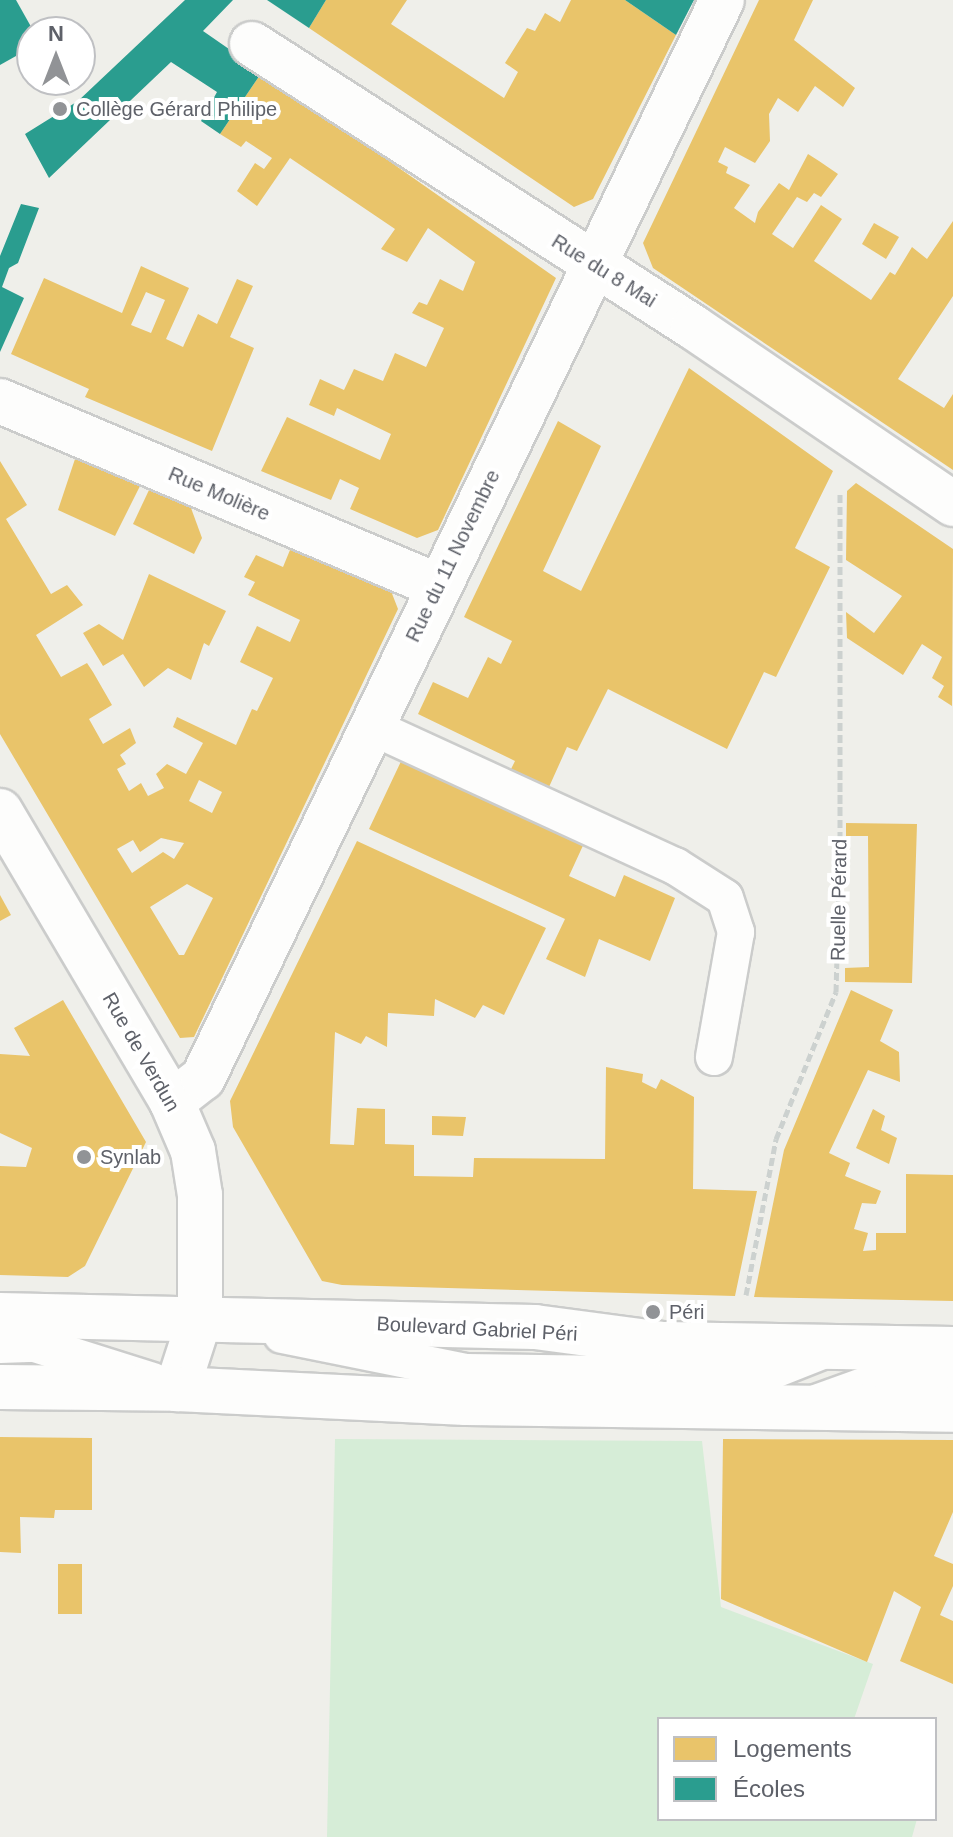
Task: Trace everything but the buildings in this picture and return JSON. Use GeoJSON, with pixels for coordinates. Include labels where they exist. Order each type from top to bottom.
{"type":"FeatureCollection","features":[{"type":"Feature","properties":{"kind":"street","name":"Rue du 11 Novembre"},"geometry":{"type":"LineString","coordinates":[[172,1102],[203,1078],[437,586],[596,266],[722,0]]}},
{"type":"Feature","properties":{"kind":"street","name":"Rue du 8 Mai"},"geometry":{"type":"LineString","coordinates":[[252,44],[693,327],[953,504]]}},
{"type":"Feature","properties":{"kind":"street","name":"Rue Molière"},"geometry":{"type":"LineString","coordinates":[[0,401],[437,586]]}},
{"type":"Feature","properties":{"kind":"street","name":"Rue de Verdun"},"geometry":{"type":"LineString","coordinates":[[0,811],[172,1102],[193,1151],[200,1195],[200,1318],[177,1389]]}},
{"type":"Feature","properties":{"kind":"street","name":"Boulevard Gabriel Péri"},"geometry":{"type":"LineString","coordinates":[[0,1315],[535,1327],[663,1344],[953,1349]]}},
{"type":"Feature","properties":{"kind":"street"},"geometry":{"type":"LineString","coordinates":[[0,1387],[177,1389],[466,1403],[953,1410]]}},
{"type":"Feature","properties":{"kind":"lane"},"geometry":{"type":"LineString","coordinates":[[370,726],[675,866],[725,898],[736,932],[714,1057]]}},
{"type":"Feature","properties":{"kind":"lane"},"geometry":{"type":"LineString","coordinates":[[200,1318],[466,1372],[759,1376],[831,1347]]}},
{"type":"Feature","properties":{"kind":"lane"},"geometry":{"type":"LineString","coordinates":[[0,1345],[35,1344],[177,1389]]}},
{"type":"Feature","properties":{"kind":"lane"},"geometry":{"type":"LineString","coordinates":[[804,1408],[880,1380],[953,1381]]}},
{"type":"Feature","properties":{"kind":"path","name":"Ruelle Pérard"},"geometry":{"type":"LineString","coordinates":[[734,1346],[776,1139],[836,992],[840,851],[840,480],[866,446]]}},
{"type":"Feature","properties":{"kind":"green space"},"geometry":{"type":"Polygon","coordinates":[[[335,1439],[702,1441],[721,1607],[873,1664],[855,1717],[657,1717],[657,1821],[916,1821],[912,1837],[327,1837],[335,1439]]]}},
{"type":"Feature","properties":{"kind":"place","name":"Collège Gérard Philipe"},"geometry":{"type":"Point","coordinates":[60,109]}},
{"type":"Feature","properties":{"kind":"place","name":"Synlab"},"geometry":{"type":"Point","coordinates":[84,1157]}},
{"type":"Feature","properties":{"kind":"place","name":"Péri"},"geometry":{"type":"Point","coordinates":[653,1312]}}]}
